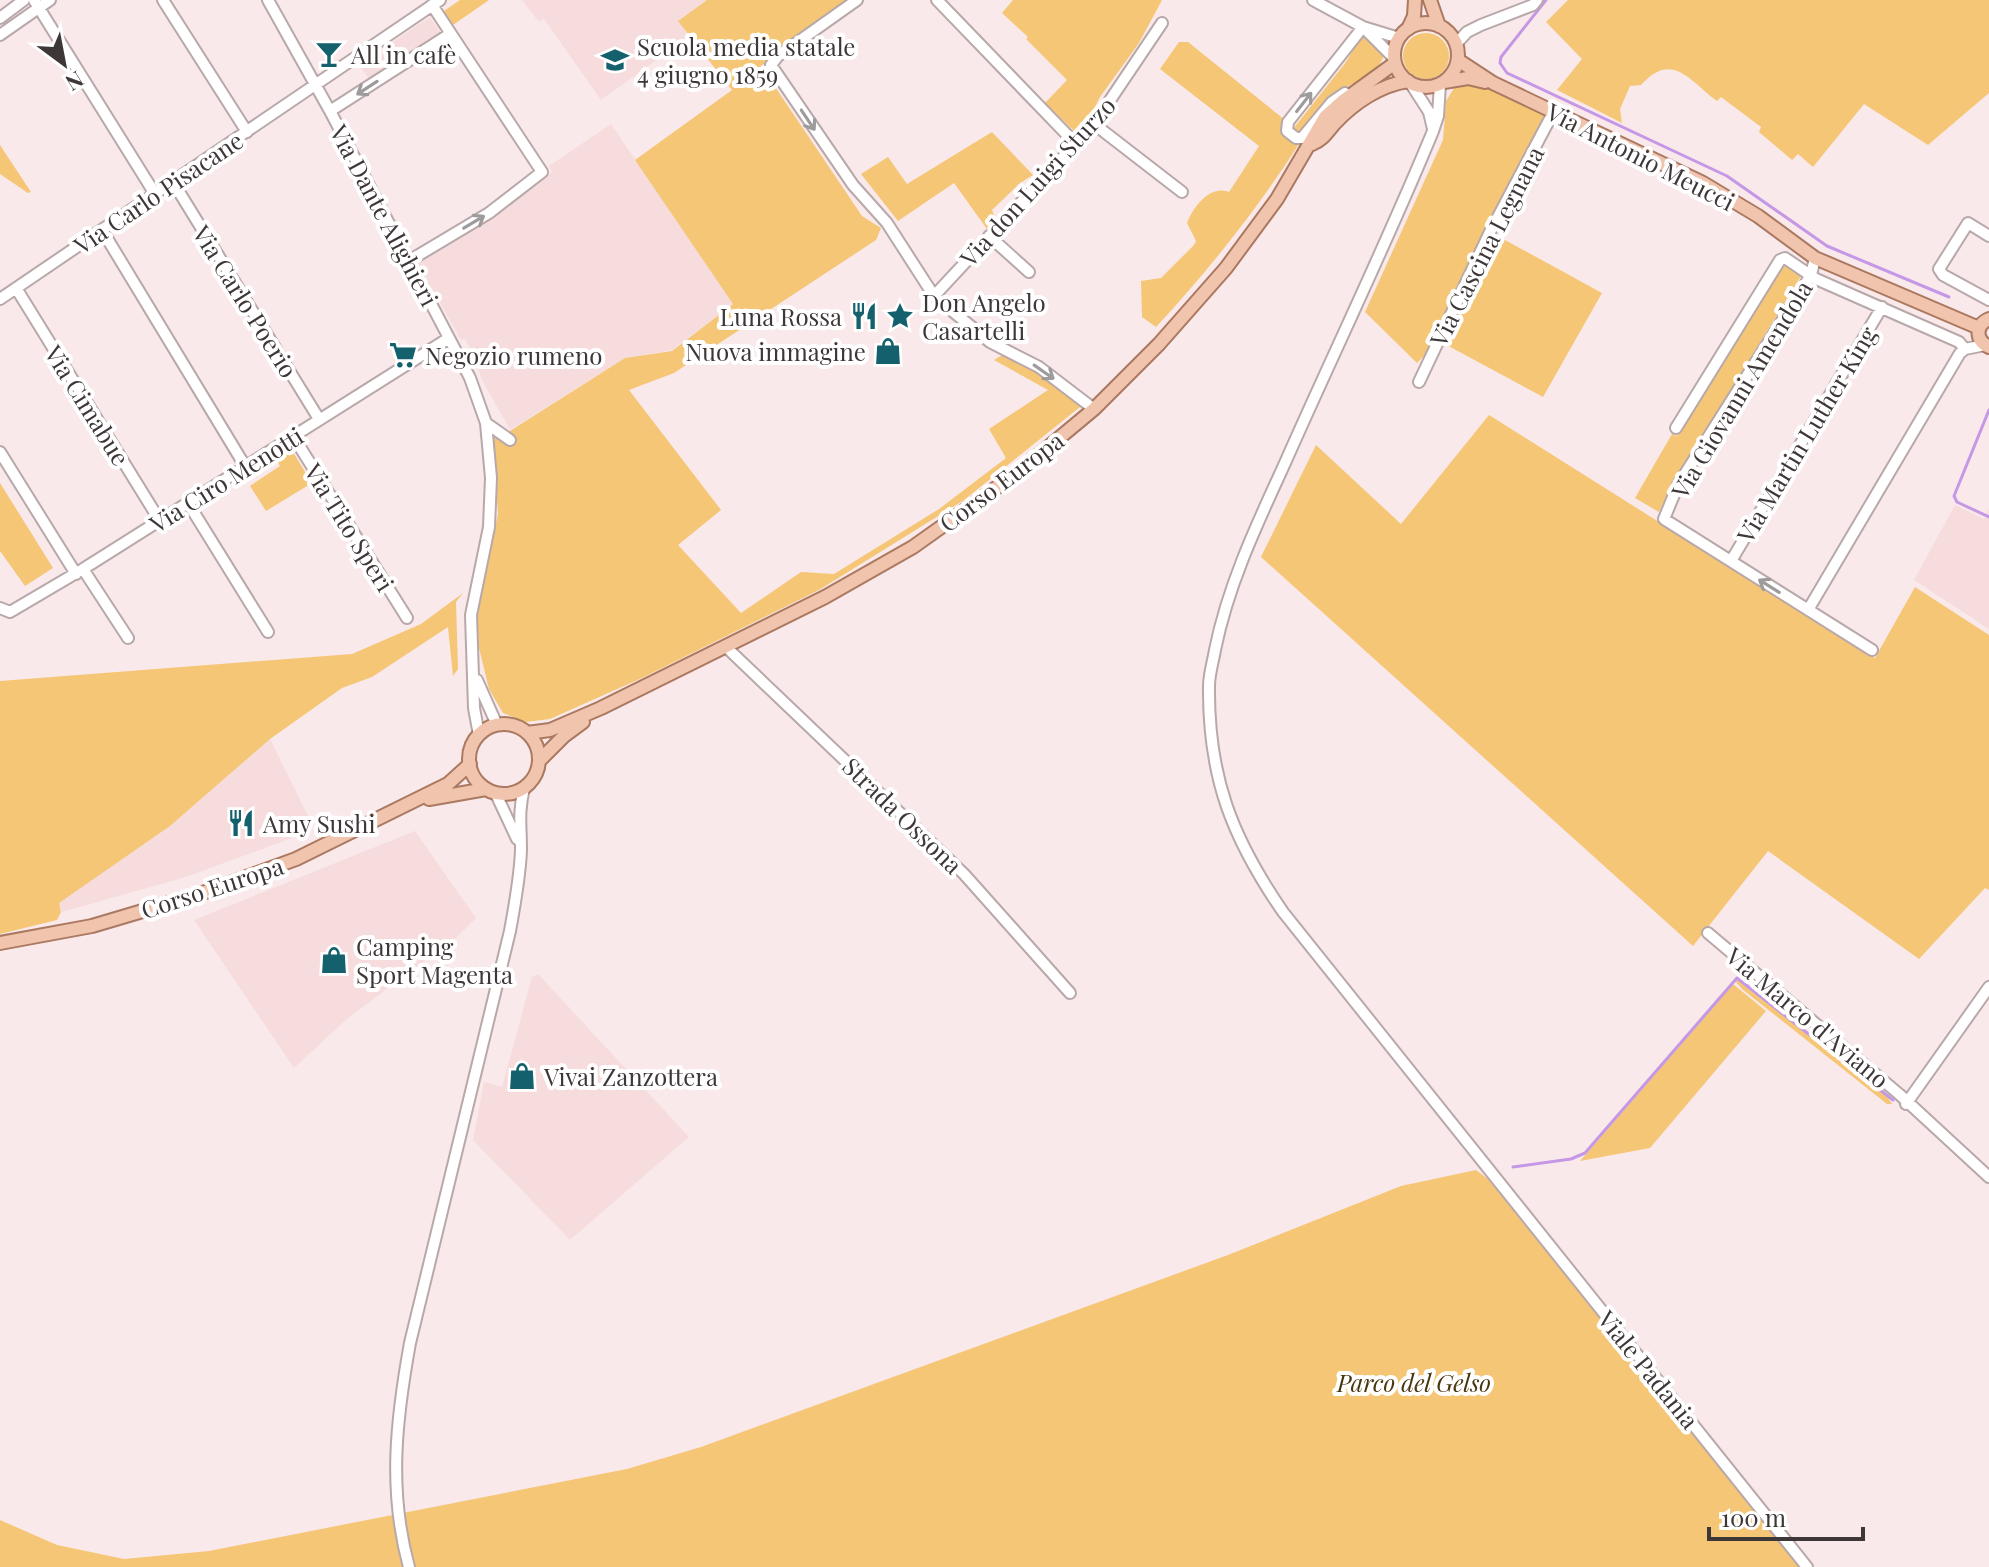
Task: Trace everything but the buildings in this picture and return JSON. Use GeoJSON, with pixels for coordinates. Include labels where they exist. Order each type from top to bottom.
{"type":"FeatureCollection","features":[{"type":"Feature","properties":{"kind":"main road"},"geometry":{"type":"LineString","coordinates":[[1404,34],[1429,23],[1450,33],[1456,44],[1458,60],[1451,76],[1431,87],[1409,82],[1395,61],[1404,34],[1414,16],[1415,0]]}},
{"type":"Feature","properties":{"kind":"main road"},"geometry":{"type":"LineString","coordinates":[[1430,0],[1439,26]]}},
{"type":"Feature","properties":{"kind":"main road","name":"Via Antonio Meucci"},"geometry":{"type":"LineString","coordinates":[[1458,60],[1493,83],[1703,183],[1815,258],[1984,323]]}},
{"type":"Feature","properties":{"kind":"main road","name":"Corso Europa"},"geometry":{"type":"LineString","coordinates":[[527,733],[550,730],[601,708],[825,597],[913,547],[1017,473],[1094,409],[1159,344],[1226,268],[1277,199],[1312,144],[1312,137],[1325,117],[1395,61]]}},
{"type":"Feature","properties":{"kind":"main road","name":"Via Antonio Meucci"},"geometry":{"type":"LineString","coordinates":[[1442,83],[1468,78],[1493,83]]}},
{"type":"Feature","properties":{"kind":"main road","name":"Corso Europa"},"geometry":{"type":"LineString","coordinates":[[1312,144],[1320,141],[1338,120],[1366,98],[1385,86],[1409,82]]}},
{"type":"Feature","properties":{"kind":"main road"},"geometry":{"type":"LineString","coordinates":[[1984,323],[1979,337],[1987,346]]}},
{"type":"Feature","properties":{"kind":"main road","name":"Corso Europa"},"geometry":{"type":"LineString","coordinates":[[539,761],[564,736],[601,708]]}},
{"type":"Feature","properties":{"kind":"main road"},"geometry":{"type":"LineString","coordinates":[[508,724],[527,733],[538,751],[539,761],[537,771],[524,788],[514,792],[490,790],[478,782],[470,764],[470,754],[479,735],[497,725],[508,724]]}},
{"type":"Feature","properties":{"kind":"main road","name":"Corso Europa"},"geometry":{"type":"LineString","coordinates":[[0,943],[92,926],[200,894],[296,859],[448,784],[470,764]]}},
{"type":"Feature","properties":{"kind":"main road","name":"Corso Europa"},"geometry":{"type":"LineString","coordinates":[[415,802],[490,790]]}},
{"type":"Feature","properties":{"kind":"street"},"geometry":{"type":"LineString","coordinates":[[24,0],[0,18],[4,32],[36,4],[50,0]]}},
{"type":"Feature","properties":{"kind":"street"},"geometry":{"type":"LineString","coordinates":[[163,0],[247,132]]}},
{"type":"Feature","properties":{"kind":"street","name":"Via Dante Alighieri"},"geometry":{"type":"LineString","coordinates":[[268,0],[470,378],[486,423],[490,450],[489,527],[471,615],[474,708],[479,735]]}},
{"type":"Feature","properties":{"kind":"street"},"geometry":{"type":"LineString","coordinates":[[857,0],[778,56],[771,65],[853,185],[887,223],[934,296],[990,342],[1039,367],[1094,409]]}},
{"type":"Feature","properties":{"kind":"street"},"geometry":{"type":"LineString","coordinates":[[937,0],[1076,144]]}},
{"type":"Feature","properties":{"kind":"street"},"geometry":{"type":"LineString","coordinates":[[1313,0],[1363,27],[1395,61]]}},
{"type":"Feature","properties":{"kind":"street"},"geometry":{"type":"LineString","coordinates":[[1456,44],[1467,32],[1533,5],[1537,0]]}},
{"type":"Feature","properties":{"kind":"street"},"geometry":{"type":"LineString","coordinates":[[407,262],[489,213],[542,172],[450,34],[436,3]]}},
{"type":"Feature","properties":{"kind":"street","name":"Via Carlo Pisacane"},"geometry":{"type":"LineString","coordinates":[[0,299],[436,3]]}},
{"type":"Feature","properties":{"kind":"street"},"geometry":{"type":"LineString","coordinates":[[36,4],[155,194]]}},
{"type":"Feature","properties":{"kind":"street","name":"Via don Luigi Sturzo"},"geometry":{"type":"LineString","coordinates":[[934,296],[1094,124],[1162,23]]}},
{"type":"Feature","properties":{"kind":"street"},"geometry":{"type":"LineString","coordinates":[[1363,27],[1404,34]]}},
{"type":"Feature","properties":{"kind":"street"},"geometry":{"type":"LineString","coordinates":[[1362,87],[1354,87],[1332,102],[1302,138],[1296,138],[1287,131],[1288,122],[1363,27]]}},
{"type":"Feature","properties":{"kind":"street"},"geometry":{"type":"LineString","coordinates":[[330,111],[450,34]]}},
{"type":"Feature","properties":{"kind":"street"},"geometry":{"type":"LineString","coordinates":[[1409,82],[1429,112],[1433,131]]}},
{"type":"Feature","properties":{"kind":"street"},"geometry":{"type":"LineString","coordinates":[[1433,131],[1442,83]]}},
{"type":"Feature","properties":{"kind":"street","name":"Via Cascina Legnana"},"geometry":{"type":"LineString","coordinates":[[1419,382],[1490,232],[1554,111]]}},
{"type":"Feature","properties":{"kind":"street"},"geometry":{"type":"LineString","coordinates":[[1094,124],[1182,192]]}},
{"type":"Feature","properties":{"kind":"street","name":"Viale Padania"},"geometry":{"type":"LineString","coordinates":[[1433,131],[1248,544],[1220,622],[1209,682],[1211,738],[1220,788],[1234,829],[1256,872],[1283,912],[1807,1567]]}},
{"type":"Feature","properties":{"kind":"street","name":"Via Carlo Poerio"},"geometry":{"type":"LineString","coordinates":[[173,182],[319,419]]}},
{"type":"Feature","properties":{"kind":"street"},"geometry":{"type":"LineString","coordinates":[[1989,236],[1968,223],[1939,269],[1943,275],[1989,300]]}},
{"type":"Feature","properties":{"kind":"street"},"geometry":{"type":"LineString","coordinates":[[102,230],[245,466]]}},
{"type":"Feature","properties":{"kind":"street"},"geometry":{"type":"LineString","coordinates":[[989,236],[1029,272]]}},
{"type":"Feature","properties":{"kind":"street"},"geometry":{"type":"LineString","coordinates":[[1676,428],[1780,260],[1785,258],[1811,275],[1959,342],[1965,349]]}},
{"type":"Feature","properties":{"kind":"street","name":"Via Giovanni Amendola"},"geometry":{"type":"LineString","coordinates":[[1731,561],[1664,519],[1678,485],[1811,275],[1815,258]]}},
{"type":"Feature","properties":{"kind":"street","name":"Via Cimabue"},"geometry":{"type":"LineString","coordinates":[[16,288],[160,521]]}},
{"type":"Feature","properties":{"kind":"street","name":"Via Martin Luther King"},"geometry":{"type":"LineString","coordinates":[[1731,561],[1882,307]]}},
{"type":"Feature","properties":{"kind":"street","name":"Via Ciro Menotti"},"geometry":{"type":"LineString","coordinates":[[0,608],[10,612],[79,572],[449,338]]}},
{"type":"Feature","properties":{"kind":"street"},"geometry":{"type":"LineString","coordinates":[[1965,349],[1987,346]]}},
{"type":"Feature","properties":{"kind":"street"},"geometry":{"type":"LineString","coordinates":[[1808,610],[1965,349]]}},
{"type":"Feature","properties":{"kind":"street"},"geometry":{"type":"LineString","coordinates":[[486,423],[510,440]]}},
{"type":"Feature","properties":{"kind":"street","name":"Via Tito Speri"},"geometry":{"type":"LineString","coordinates":[[293,436],[407,618]]}},
{"type":"Feature","properties":{"kind":"street"},"geometry":{"type":"LineString","coordinates":[[0,452],[79,572],[128,638]]}},
{"type":"Feature","properties":{"kind":"street"},"geometry":{"type":"LineString","coordinates":[[188,503],[268,632]]}},
{"type":"Feature","properties":{"kind":"street"},"geometry":{"type":"LineString","coordinates":[[1731,561],[1872,650]]}},
{"type":"Feature","properties":{"kind":"street","name":"Strada Ossona"},"geometry":{"type":"LineString","coordinates":[[726,647],[964,874],[1070,993]]}},
{"type":"Feature","properties":{"kind":"street","name":"Via Dante Alighieri"},"geometry":{"type":"LineString","coordinates":[[474,674],[497,725]]}},
{"type":"Feature","properties":{"kind":"street"},"geometry":{"type":"LineString","coordinates":[[409,1567],[396,1494],[398,1409],[410,1343],[510,931],[519,882],[521,848],[518,811],[524,788]]}},
{"type":"Feature","properties":{"kind":"street"},"geometry":{"type":"LineString","coordinates":[[490,790],[521,848]]}},
{"type":"Feature","properties":{"kind":"street","name":"Via Marco d'Aviano"},"geometry":{"type":"LineString","coordinates":[[1708,933],[1899,1094],[1906,1104],[1989,1177]]}},
{"type":"Feature","properties":{"kind":"street"},"geometry":{"type":"LineString","coordinates":[[1906,1104],[1989,987]]}},
{"type":"Feature","properties":{"kind":"shaded area","name":"Scuola media statale 4 giugno 1859"},"geometry":{"type":"Polygon","coordinates":[[[522,0],[707,0],[679,20],[689,37],[601,100],[544,19],[539,22],[522,0]]]}},
{"type":"Feature","properties":{"kind":"shaded area"},"geometry":{"type":"Polygon","coordinates":[[[430,17],[441,33],[370,81],[359,64],[430,17]]]}},
{"type":"Feature","properties":{"kind":"shaded area"},"geometry":{"type":"Polygon","coordinates":[[[611,124],[733,304],[672,350],[625,358],[510,430],[482,380],[465,339],[461,340],[417,262],[491,216],[552,172],[549,166],[611,124]]]}},
{"type":"Feature","properties":{"kind":"shaded area"},"geometry":{"type":"Polygon","coordinates":[[[1955,505],[1984,519],[1989,508],[1989,629],[1914,580],[1955,505]]]}},
{"type":"Feature","properties":{"kind":"shaded area"},"geometry":{"type":"Polygon","coordinates":[[[270,739],[311,822],[289,830],[292,838],[186,877],[62,912],[58,903],[170,826],[270,739]]]}},
{"type":"Feature","properties":{"kind":"shaded area"},"geometry":{"type":"Polygon","coordinates":[[[415,831],[476,918],[458,936],[348,1018],[294,1068],[194,920],[415,831]]]}},
{"type":"Feature","properties":{"kind":"shaded area","name":"Vivai Zanzottera"},"geometry":{"type":"Polygon","coordinates":[[[538,974],[689,1137],[570,1240],[473,1140],[484,1082],[502,1087],[532,977],[538,974]]]}},
{"type":"Feature","properties":{"kind":"green space"},"geometry":{"type":"Polygon","coordinates":[[[460,0],[489,0],[453,25],[444,11],[460,0]]]}},
{"type":"Feature","properties":{"kind":"green space"},"geometry":{"type":"Polygon","coordinates":[[[707,0],[849,0],[761,66],[862,216],[881,228],[876,240],[674,373],[629,390],[721,510],[678,545],[741,613],[801,572],[834,574],[939,509],[1006,458],[989,429],[1048,390],[994,360],[1004,354],[1033,368],[1081,403],[1080,407],[964,500],[819,590],[642,678],[550,719],[526,722],[503,713],[489,689],[478,644],[477,615],[498,514],[493,438],[502,436],[625,358],[672,351],[733,304],[635,160],[732,90],[678,21],[707,0]]]}},
{"type":"Feature","properties":{"kind":"green space"},"geometry":{"type":"Polygon","coordinates":[[[1013,0],[1162,0],[1139,43],[1100,97],[1087,123],[1077,131],[1045,103],[1067,80],[1002,13],[1013,0]]]}},
{"type":"Feature","properties":{"kind":"green space"},"geometry":{"type":"Polygon","coordinates":[[[1568,0],[1989,0],[1989,93],[1928,145],[1864,104],[1813,167],[1798,154],[1792,160],[1759,132],[1761,127],[1721,97],[1717,101],[1689,78],[1672,69],[1652,75],[1641,85],[1630,86],[1620,109],[1622,123],[1557,90],[1582,59],[1546,22],[1568,0]]]}},
{"type":"Feature","properties":{"kind":"green space"},"geometry":{"type":"Polygon","coordinates":[[[1426,33],[1443,39],[1449,56],[1443,73],[1426,79],[1409,73],[1403,56],[1409,39],[1426,33]]]}},
{"type":"Feature","properties":{"kind":"green space"},"geometry":{"type":"Polygon","coordinates":[[[1367,37],[1384,54],[1381,62],[1368,75],[1333,95],[1302,132],[1297,133],[1293,129],[1346,62],[1360,38],[1367,37]]]}},
{"type":"Feature","properties":{"kind":"green space"},"geometry":{"type":"Polygon","coordinates":[[[1179,42],[1188,42],[1285,120],[1287,139],[1299,144],[1232,238],[1156,327],[1142,317],[1141,281],[1161,278],[1194,245],[1196,241],[1187,223],[1194,210],[1209,194],[1229,192],[1259,146],[1160,69],[1179,42]]]}},
{"type":"Feature","properties":{"kind":"green space"},"geometry":{"type":"Polygon","coordinates":[[[1480,83],[1547,116],[1426,354],[1417,363],[1365,312],[1443,140],[1446,101],[1456,85],[1480,83]]]}},
{"type":"Feature","properties":{"kind":"green space"},"geometry":{"type":"Polygon","coordinates":[[[992,132],[1033,175],[992,210],[995,217],[987,229],[954,183],[898,221],[861,174],[888,157],[907,184],[992,132]]]}},
{"type":"Feature","properties":{"kind":"green space"},"geometry":{"type":"Polygon","coordinates":[[[0,145],[31,192],[0,174],[0,145]]]}},
{"type":"Feature","properties":{"kind":"green space"},"geometry":{"type":"Polygon","coordinates":[[[1496,235],[1602,293],[1543,397],[1441,342],[1496,235]]]}},
{"type":"Feature","properties":{"kind":"green space"},"geometry":{"type":"Polygon","coordinates":[[[1784,265],[1801,276],[1668,492],[1659,512],[1635,498],[1672,434],[1677,436],[1784,265]]]}},
{"type":"Feature","properties":{"kind":"green space"},"geometry":{"type":"Polygon","coordinates":[[[1489,415],[1875,658],[1915,587],[1989,635],[1989,890],[1985,888],[1919,959],[1768,851],[1693,946],[1261,557],[1316,445],[1401,524],[1489,415]]]}},
{"type":"Feature","properties":{"kind":"green space"},"geometry":{"type":"Polygon","coordinates":[[[290,451],[312,483],[266,511],[250,486],[280,466],[276,459],[290,451]]]}},
{"type":"Feature","properties":{"kind":"green space"},"geometry":{"type":"Polygon","coordinates":[[[0,483],[53,568],[25,586],[0,551],[0,483]]]}},
{"type":"Feature","properties":{"kind":"green space"},"geometry":{"type":"Polygon","coordinates":[[[463,593],[456,602],[458,669],[453,676],[448,627],[372,677],[342,688],[270,739],[170,826],[59,903],[61,912],[57,920],[0,934],[0,681],[352,654],[421,624],[463,593]]]}},
{"type":"Feature","properties":{"kind":"green space"},"geometry":{"type":"Polygon","coordinates":[[[1739,980],[1887,1096],[1892,1104],[1887,1104],[1742,989],[1735,981],[1739,980]]]}},
{"type":"Feature","properties":{"kind":"green space"},"geometry":{"type":"Polygon","coordinates":[[[1733,984],[1766,1011],[1650,1148],[1580,1161],[1733,984]]]}},
{"type":"Feature","properties":{"kind":"green space","name":"Parco del Gelso"},"geometry":{"type":"Polygon","coordinates":[[[1476,1170],[1488,1179],[1799,1567],[0,1567],[0,1520],[57,1545],[124,1559],[209,1551],[627,1469],[701,1447],[1228,1255],[1401,1186],[1476,1170]]]}},
{"type":"Feature","properties":{"kind":"waterway"},"geometry":{"type":"LineString","coordinates":[[1546,0],[1501,57],[1500,63],[1507,73],[1727,176],[1827,246],[1949,297]]}},
{"type":"Feature","properties":{"kind":"waterway"},"geometry":{"type":"LineString","coordinates":[[1989,410],[1954,496],[1957,502],[1989,517]]}},
{"type":"Feature","properties":{"kind":"waterway"},"geometry":{"type":"LineString","coordinates":[[1513,1167],[1571,1159],[1585,1153],[1737,978],[1893,1100]]}},
{"type":"Feature","properties":{"kind":"place","name":"All in cafè"},"geometry":{"type":"Point","coordinates":[329,54]}},
{"type":"Feature","properties":{"kind":"place","name":"Scuola media statale 4 giugno 1859"},"geometry":{"type":"Point","coordinates":[615,60]}},
{"type":"Feature","properties":{"kind":"place","name":"Luna Rossa"},"geometry":{"type":"Point","coordinates":[864,316]}},
{"type":"Feature","properties":{"kind":"place","name":"Don Angelo Casartelli"},"geometry":{"type":"Point","coordinates":[900,316]}},
{"type":"Feature","properties":{"kind":"place","name":"Nuova immagine"},"geometry":{"type":"Point","coordinates":[888,351]}},
{"type":"Feature","properties":{"kind":"place","name":"Negozio rumeno"},"geometry":{"type":"Point","coordinates":[403,355]}},
{"type":"Feature","properties":{"kind":"place","name":"Amy Sushi"},"geometry":{"type":"Point","coordinates":[241,823]}},
{"type":"Feature","properties":{"kind":"place","name":"Camping Sport Magenta"},"geometry":{"type":"Point","coordinates":[334,960]}},
{"type":"Feature","properties":{"kind":"place","name":"Vivai Zanzottera"},"geometry":{"type":"Point","coordinates":[522,1076]}}]}
